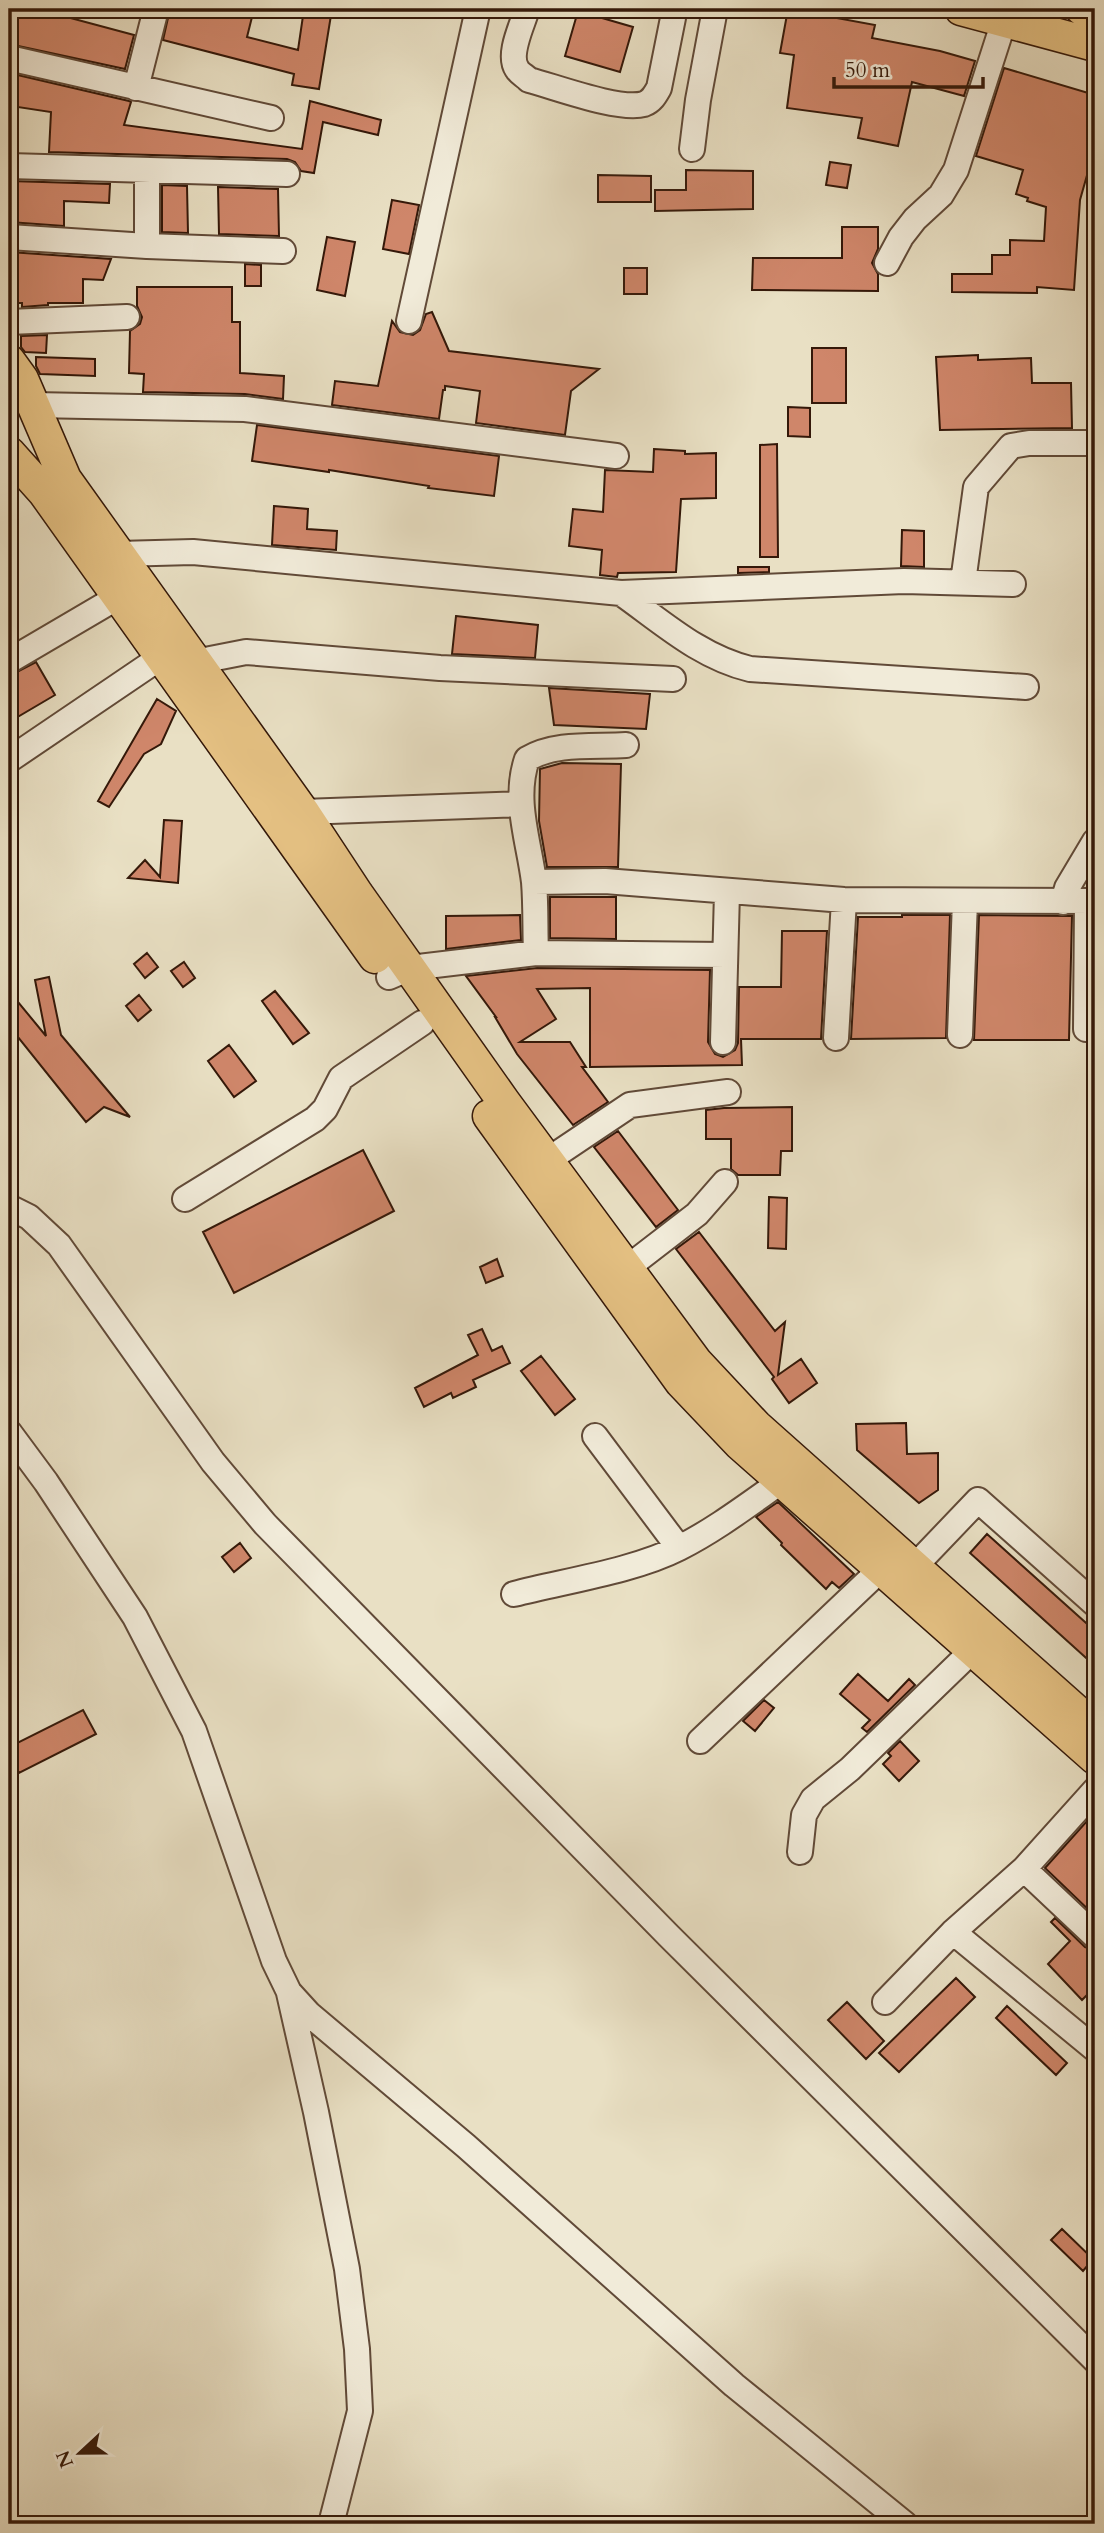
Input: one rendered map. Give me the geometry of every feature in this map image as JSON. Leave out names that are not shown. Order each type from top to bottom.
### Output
[{"type":"main road","points":[[961,9],[1095,45]]},
{"type":"main road","points":[[9,360],[22,379],[21,402],[55,485],[118,597],[399,972],[548,1160],[696,1362],[756,1426],[1095,1728]]},
{"type":"main road","points":[[9,441],[55,485],[118,554],[303,812],[399,972],[422,1023],[681,1382],[740,1444],[1095,1758]]},
{"type":"main road","points":[[9,453],[55,485]]},
{"type":"street","points":[[136,88],[156,9]]},
{"type":"street","points":[[409,321],[478,9]]},
{"type":"street","points":[[527,9],[514,51],[517,70],[529,79],[623,105],[644,103],[653,98],[659,88],[673,18]]},
{"type":"street","points":[[692,149],[715,9]]},
{"type":"street","points":[[887,264],[901,237],[915,219],[941,195],[956,170],[1004,20]]},
{"type":"street","points":[[9,58],[271,118]]},
{"type":"street","points":[[9,166],[286,174]]},
{"type":"street","points":[[147,172],[147,246]]},
{"type":"street","points":[[9,237],[283,251]]},
{"type":"street","points":[[9,322],[127,317]]},
{"type":"street","points":[[21,402],[245,409],[616,456]]},
{"type":"street","points":[[963,582],[976,487],[1012,446],[1030,443],[1095,443]]},
{"type":"street","points":[[118,554],[193,552],[621,593],[904,582],[1013,584]]},
{"type":"street","points":[[621,593],[709,656],[750,669],[1026,687]]},
{"type":"street","points":[[9,661],[118,597]]},
{"type":"street","points":[[195,662],[246,652],[440,668],[673,680]]},
{"type":"street","points":[[9,760],[161,657]]},
{"type":"street","points":[[536,953],[534,882],[521,804],[521,775],[527,759],[541,751],[558,748],[626,745]]},
{"type":"street","points":[[303,812],[521,804]]},
{"type":"street","points":[[1086,1029],[1082,902],[1067,888],[1095,841]]},
{"type":"street","points":[[534,882],[605,881],[844,900],[1082,902]]},
{"type":"street","points":[[723,1042],[727,892]]},
{"type":"street","points":[[836,1038],[844,900]]},
{"type":"street","points":[[960,1035],[965,901]]},
{"type":"street","points":[[399,972],[536,953],[725,955]]},
{"type":"street","points":[[185,1199],[315,1119],[326,1109],[341,1078],[422,1023]]},
{"type":"street","points":[[548,1160],[630,1105],[728,1091]]},
{"type":"street","points":[[627,1268],[697,1214],[725,1182]]},
{"type":"street","points":[[9,1207],[29,1217],[59,1245],[213,1462],[265,1524],[669,1936],[1095,2360]]},
{"type":"street","points":[[9,1432],[46,1482],[135,1617],[194,1731],[274,1961],[289,1992],[347,2269],[357,2349],[360,2411],[331,2524]]},
{"type":"street","points":[[595,1436],[678,1548]]},
{"type":"street","points":[[514,1594],[646,1561],[678,1548],[712,1529],[782,1481]]},
{"type":"street","points":[[914,1567],[978,1500],[1095,1604]]},
{"type":"street","points":[[699,1741],[881,1569]]},
{"type":"street","points":[[800,1852],[804,1815],[813,1799],[850,1769],[973,1650]]},
{"type":"street","points":[[886,2002],[953,1932],[1024,1869],[1095,1790]]},
{"type":"street","points":[[1024,1869],[1095,1936]]},
{"type":"street","points":[[953,1932],[1095,2049]]},
{"type":"street","points":[[289,1992],[309,2014],[466,2146],[734,2385],[905,2524]]},
{"type":"building","points":[[9,9],[37,9],[134,35],[125,69],[9,44]]},
{"type":"building","points":[[170,9],[254,9],[247,37],[298,50],[304,9],[332,9],[319,89],[292,85],[294,74],[163,40]]},
{"type":"building","points":[[788,9],[875,25],[872,38],[940,51],[975,61],[964,96],[912,82],[898,146],[858,138],[862,118],[787,108],[794,55],[780,53]]},
{"type":"building","points":[[578,11],[633,27],[620,72],[565,56]]},
{"type":"building","points":[[1004,68],[1095,95],[1095,147],[1080,200],[1074,290],[1037,287],[1037,293],[952,292],[952,274],[992,274],[992,255],[1010,255],[1010,240],[1044,241],[1046,207],[1016,194],[1023,170],[976,156]]},
{"type":"building","points":[[9,73],[129,101],[131,102],[124,125],[302,149],[310,101],[381,120],[378,135],[323,122],[314,173],[301,171],[295,162],[287,159],[49,152],[51,112],[11,106],[14,86],[9,85]]},
{"type":"building","points":[[830,162],[851,165],[847,188],[826,185]]},
{"type":"building","points":[[686,170],[753,171],[753,209],[655,211],[655,190],[686,190]]},
{"type":"building","points":[[598,175],[651,176],[651,202],[598,202]]},
{"type":"building","points":[[9,181],[110,184],[109,203],[64,201],[64,226],[9,222]]},
{"type":"building","points":[[162,185],[187,186],[188,233],[162,232]]},
{"type":"building","points":[[218,187],[278,189],[279,236],[219,234]]},
{"type":"building","points":[[392,200],[419,205],[409,254],[383,249]]},
{"type":"building","points":[[842,227],[878,227],[878,249],[872,263],[878,274],[878,291],[752,290],[753,258],[842,258]]},
{"type":"building","points":[[327,237],[355,242],[345,296],[317,290]]},
{"type":"building","points":[[9,252],[111,259],[103,280],[83,279],[83,303],[48,303],[22,307],[22,303],[9,303]]},
{"type":"building","points":[[245,264],[261,265],[261,286],[245,286]]},
{"type":"building","points":[[624,268],[647,268],[647,294],[624,294]]},
{"type":"building","points":[[137,287],[232,287],[232,322],[240,322],[240,373],[284,376],[283,399],[245,394],[143,392],[144,374],[129,373],[130,331],[140,324],[142,317],[137,306]]},
{"type":"building","points":[[432,312],[449,351],[599,369],[571,391],[565,435],[476,423],[480,391],[445,386],[439,419],[332,405],[335,381],[378,386],[392,321],[400,332],[413,335],[420,330],[426,314]]},
{"type":"building","points":[[47,335],[46,353],[25,352],[21,347],[21,336]]},
{"type":"building","points":[[812,348],[846,348],[846,403],[812,403]]},
{"type":"building","points":[[978,355],[978,360],[1031,358],[1032,383],[1071,383],[1072,428],[940,430],[936,357]]},
{"type":"building","points":[[36,357],[95,359],[95,376],[40,374]]},
{"type":"building","points":[[788,407],[810,408],[810,437],[788,436]]},
{"type":"building","points":[[257,425],[499,456],[494,496],[428,488],[429,486],[329,470],[252,461]]},
{"type":"building","points":[[777,444],[778,557],[760,557],[760,445]]},
{"type":"building","points":[[654,449],[685,451],[685,454],[716,453],[716,498],[681,499],[676,572],[618,573],[617,577],[600,575],[602,550],[569,546],[573,509],[603,512],[605,470],[653,472]]},
{"type":"building","points":[[274,506],[308,509],[307,529],[337,531],[336,550],[272,545]]},
{"type":"building","points":[[902,530],[924,531],[924,567],[901,566]]},
{"type":"building","points":[[738,567],[769,567],[769,572],[738,573]]},
{"type":"building","points":[[456,616],[538,625],[535,658],[452,654]]},
{"type":"building","points":[[36,662],[55,695],[9,722],[9,676]]},
{"type":"building","points":[[549,688],[650,694],[646,729],[554,725]]},
{"type":"building","points":[[157,699],[176,711],[161,744],[144,754],[109,807],[98,801]]},
{"type":"building","points":[[562,763],[621,764],[618,867],[547,867],[539,821],[540,769]]},
{"type":"building","points":[[164,820],[182,821],[178,883],[128,878],[145,860],[160,877]]},
{"type":"building","points":[[550,897],[616,897],[616,939],[550,938]]},
{"type":"building","points":[[520,915],[521,940],[446,949],[446,916]]},
{"type":"building","points":[[950,915],[946,1038],[851,1039],[858,917]]},
{"type":"building","points":[[979,915],[1072,916],[1069,1040],[974,1040]]},
{"type":"building","points":[[782,931],[827,931],[821,1039],[741,1039],[742,1065],[590,1067],[590,988],[537,989],[556,1019],[520,1042],[570,1042],[586,1067],[582,1067],[608,1102],[573,1125],[517,1054],[496,1017],[466,976],[537,968],[710,970],[708,1042],[715,1054],[723,1057],[735,1050],[738,1043],[739,987],[781,987]]},
{"type":"building","points":[[147,953],[158,967],[145,978],[134,964]]},
{"type":"building","points":[[184,962],[195,978],[183,987],[171,971]]},
{"type":"building","points":[[49,977],[61,1035],[130,1117],[104,1107],[86,1122],[9,1026],[9,991],[46,1036],[35,980]]},
{"type":"building","points":[[275,991],[309,1033],[293,1044],[262,1001]]},
{"type":"building","points":[[139,995],[151,1010],[138,1021],[126,1006]]},
{"type":"building","points":[[229,1045],[256,1081],[234,1097],[208,1061]]},
{"type":"building","points":[[792,1107],[792,1151],[781,1151],[780,1175],[738,1175],[731,1169],[731,1139],[706,1139],[706,1110]]},
{"type":"building","points":[[618,1131],[678,1210],[656,1227],[594,1147]]},
{"type":"building","points":[[363,1150],[394,1211],[234,1293],[203,1232]]},
{"type":"building","points":[[769,1197],[787,1198],[786,1249],[768,1248]]},
{"type":"building","points":[[699,1232],[775,1331],[785,1322],[778,1375],[801,1359],[817,1383],[789,1403],[772,1379],[774,1377],[676,1249]]},
{"type":"building","points":[[497,1259],[503,1276],[486,1283],[480,1267]]},
{"type":"building","points":[[482,1329],[492,1351],[502,1346],[510,1363],[473,1380],[476,1387],[453,1398],[451,1393],[424,1407],[415,1388],[478,1355],[468,1335]]},
{"type":"building","points":[[541,1356],[575,1399],[555,1415],[521,1371]]},
{"type":"building","points":[[906,1423],[907,1454],[938,1453],[938,1490],[919,1503],[857,1450],[856,1424]]},
{"type":"building","points":[[778,1502],[854,1574],[839,1588],[832,1582],[826,1589],[756,1517]]},
{"type":"building","points":[[987,1534],[1095,1631],[1095,1666],[970,1553]]},
{"type":"building","points":[[240,1543],[251,1558],[234,1572],[222,1557]]},
{"type":"building","points":[[858,1674],[888,1701],[909,1679],[915,1685],[867,1732],[862,1728],[870,1720],[840,1694]]},
{"type":"building","points":[[764,1700],[774,1708],[755,1731],[743,1721]]},
{"type":"building","points":[[83,1710],[96,1734],[19,1773],[9,1753],[9,1747]]},
{"type":"building","points":[[900,1741],[919,1761],[899,1781],[883,1764],[891,1756],[888,1753]]},
{"type":"building","points":[[1095,1812],[1095,1916],[1045,1868]]},
{"type":"building","points":[[1055,1918],[1085,1947],[1095,1950],[1095,2003],[1087,1995],[1082,2000],[1048,1964],[1070,1941],[1051,1922]]},
{"type":"building","points":[[956,1978],[975,1997],[899,2072],[879,2053]]},
{"type":"building","points":[[847,2002],[884,2041],[866,2059],[828,2020]]},
{"type":"building","points":[[1007,2006],[1067,2063],[1056,2075],[996,2018]]},
{"type":"building","points":[[1062,2229],[1093,2259],[1083,2271],[1051,2240]]}]
